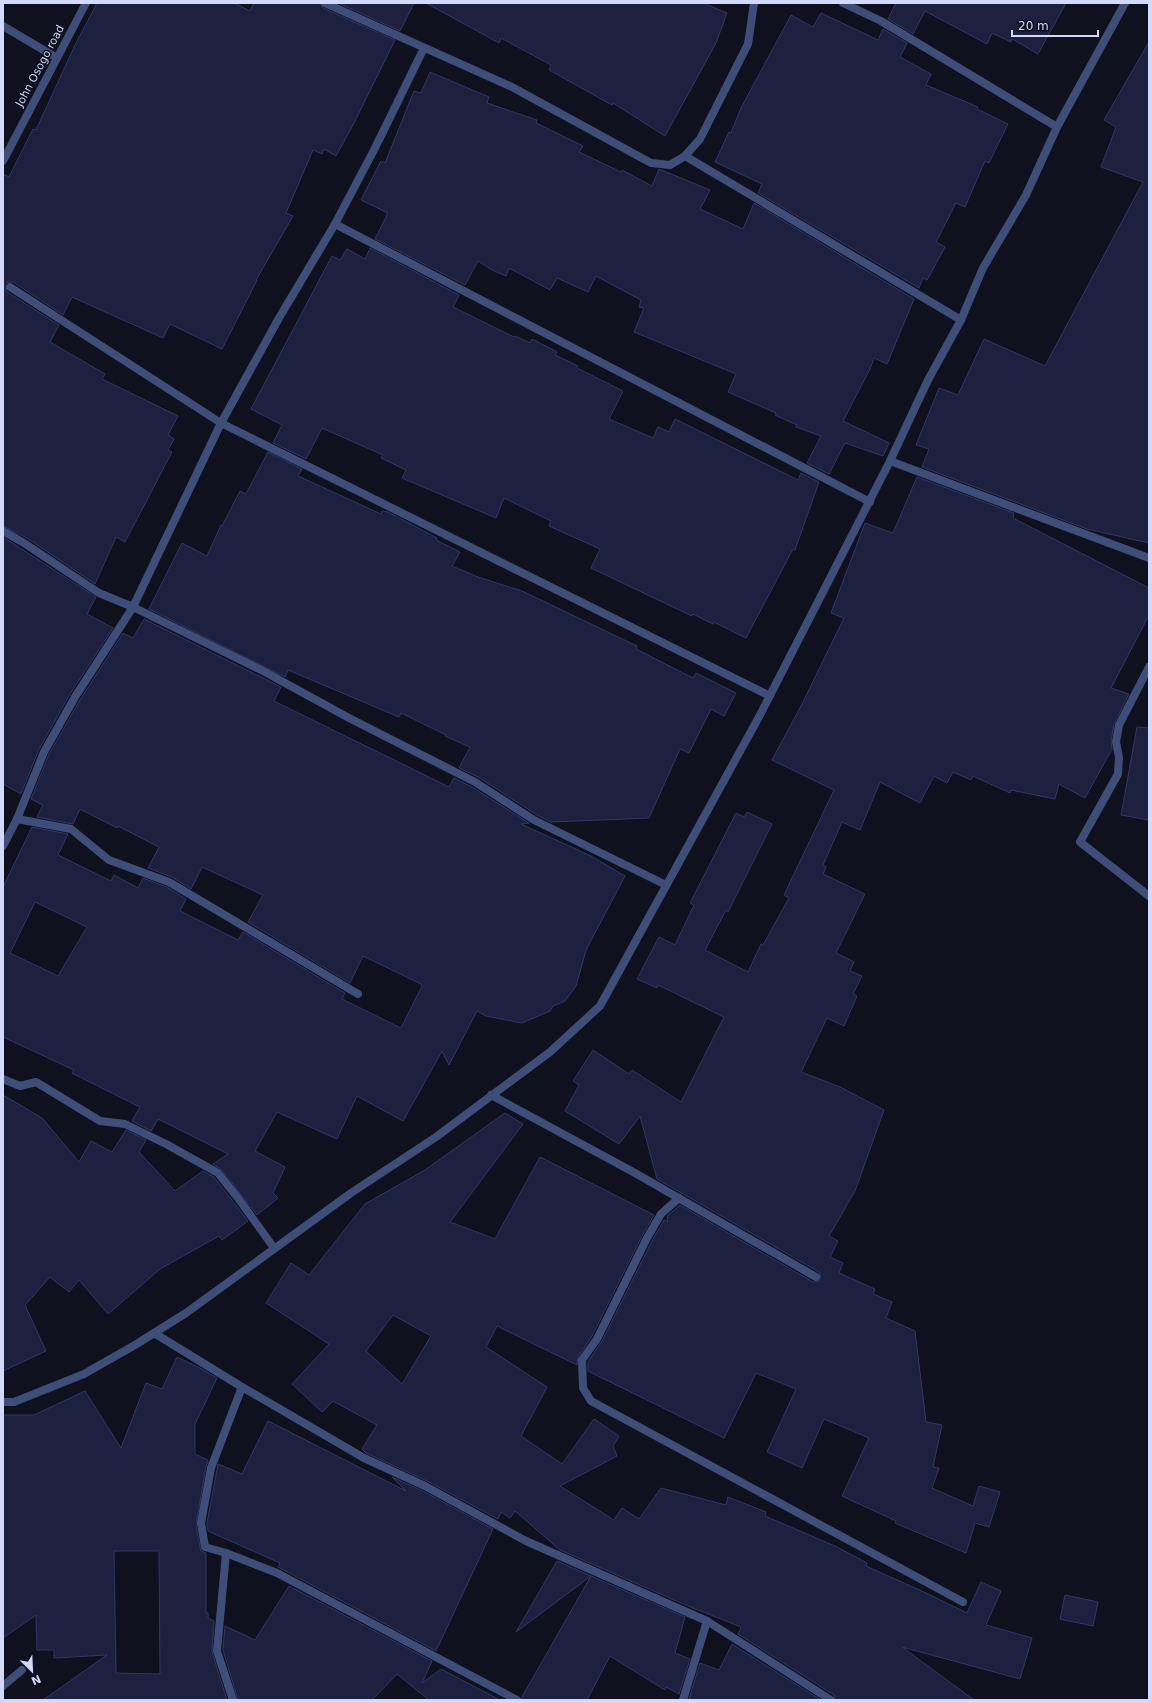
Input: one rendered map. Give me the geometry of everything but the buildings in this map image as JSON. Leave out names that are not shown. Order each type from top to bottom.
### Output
[{"type":"street","name":"John Osogo road","points":[[3,161],[86,3]]},
{"type":"street","points":[[325,3],[512,87],[651,163],[670,165],[685,156],[700,139],[748,44],[754,3]]},
{"type":"street","points":[[844,3],[881,21],[1058,127]]},
{"type":"street","points":[[3,1402],[14,1402],[84,1374],[186,1313],[351,1193],[436,1136],[491,1096],[550,1052],[600,1006],[770,696],[870,502],[928,380],[960,320],[983,268],[1026,195],[1058,127],[1125,3]]},
{"type":"street","points":[[3,26],[56,58]]},
{"type":"street","points":[[3,846],[18,819],[44,752],[75,697],[133,607],[221,423],[279,318],[335,224],[375,148],[424,48]]},
{"type":"street","points":[[685,156],[960,320]]},
{"type":"street","points":[[335,224],[870,502]]},
{"type":"street","points":[[10,287],[221,423],[770,696]]},
{"type":"street","points":[[890,461],[1149,558]]},
{"type":"street","points":[[3,531],[24,543],[99,593],[133,607],[265,672],[356,722],[475,782],[534,820],[666,885]]},
{"type":"street","points":[[1149,667],[1119,725],[1116,742],[1119,757],[1118,774],[1080,842],[1149,896]]},
{"type":"street","points":[[18,819],[71,829],[109,860],[169,882],[358,994]]},
{"type":"street","points":[[3,1079],[20,1086],[36,1082],[100,1121],[125,1124],[166,1144],[218,1173],[274,1248]]},
{"type":"street","points":[[491,1096],[635,1173],[816,1277]]},
{"type":"street","points":[[678,1198],[661,1214],[646,1238],[597,1339],[582,1360],[583,1388],[591,1402],[963,1602]]},
{"type":"street","points":[[154,1333],[242,1387],[364,1458],[425,1486],[526,1541],[707,1621],[831,1700]]},
{"type":"street","points":[[242,1387],[211,1468],[201,1523],[205,1547],[226,1553],[278,1573],[517,1700]]},
{"type":"street","points":[[226,1553],[217,1651],[233,1700]]},
{"type":"street","points":[[683,1700],[707,1621]]},
{"type":"street","points":[[3,1686],[22,1670]]}]
